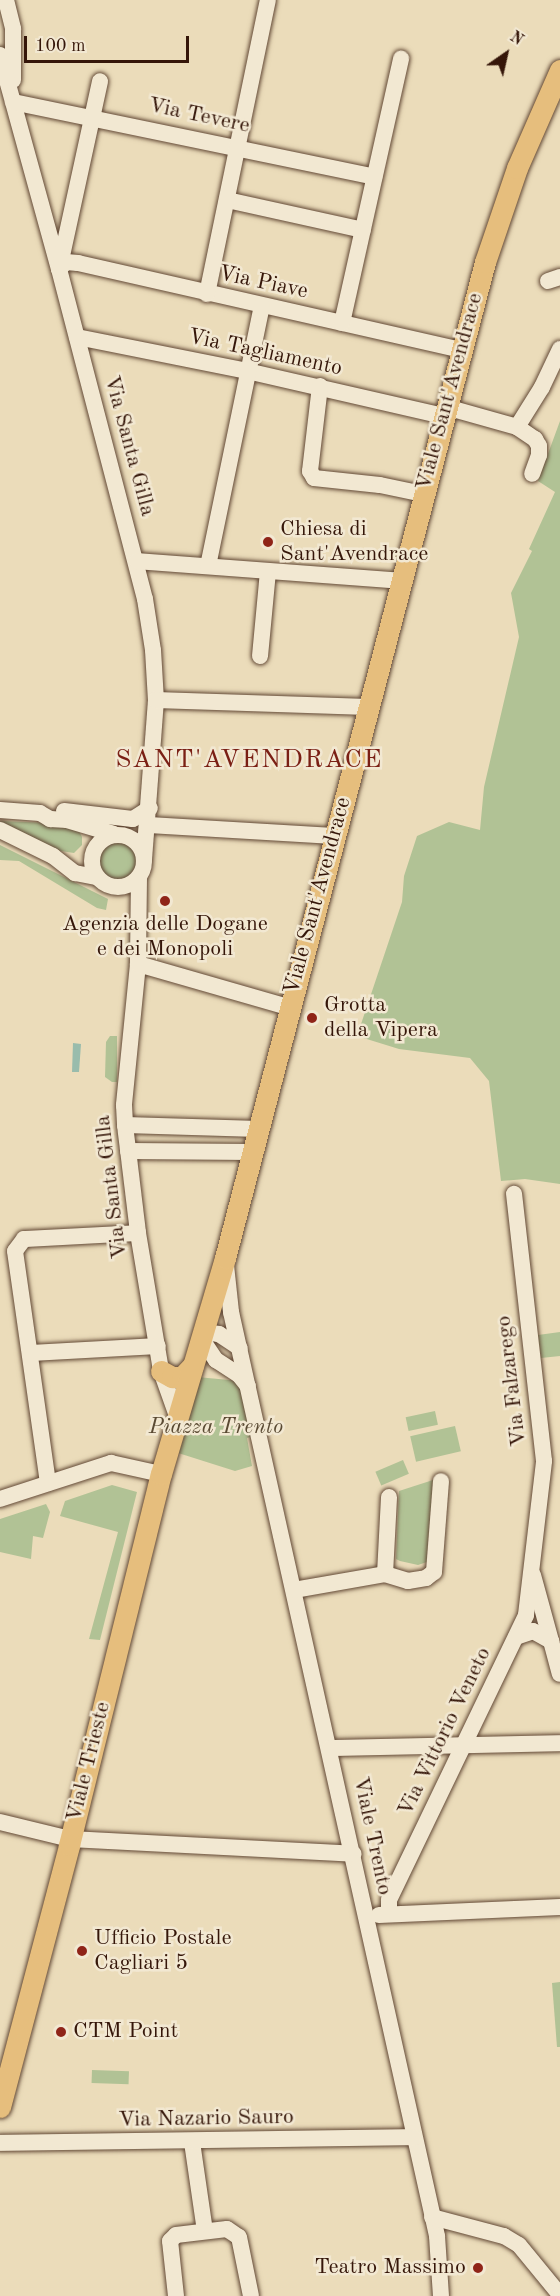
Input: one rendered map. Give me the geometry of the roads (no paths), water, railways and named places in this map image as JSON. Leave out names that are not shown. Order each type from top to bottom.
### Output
[{"type":"main road","name":"Viale Sant'Avendrace","points":[[177,1416],[201,1346],[225,1258],[288,1007],[485,262],[517,168],[560,70]]},
{"type":"main road","points":[[161,1371],[172,1377],[182,1377],[201,1346]]},
{"type":"main road","name":"Viale Trieste","points":[[0,2107],[177,1416]]},
{"type":"street","name":"Via Santa Gilla","points":[[6,0],[11,18],[13,102]]},
{"type":"street","points":[[11,18],[13,0]]},
{"type":"street","points":[[207,294],[268,0]]},
{"type":"street","name":"Via Santa Gilla","points":[[0,55],[137,561],[153,650],[156,700],[149,817],[144,860],[139,877],[138,964],[124,1106],[138,1233],[161,1371],[177,1416]]},
{"type":"street","points":[[342,323],[401,57]]},
{"type":"street","points":[[59,269],[99,81]]},
{"type":"street","name":"Via Tevere","points":[[13,102],[92,116],[374,177]]},
{"type":"street","points":[[227,200],[363,230]]},
{"type":"street","name":"Via Piave","points":[[59,269],[66,262],[78,262],[207,294],[461,350]]},
{"type":"street","points":[[208,566],[262,306]]},
{"type":"street","name":"Via Tagliamento","points":[[77,337],[517,427]]},
{"type":"street","points":[[532,474],[539,446],[535,439],[517,427],[542,387],[560,349]]},
{"type":"street","points":[[320,386],[310,471],[314,478],[380,485],[423,494]]},
{"type":"street","points":[[137,561],[402,581]]},
{"type":"street","points":[[260,656],[268,571]]},
{"type":"street","points":[[156,700],[368,707]]},
{"type":"street","points":[[0,810],[40,813],[51,810],[133,819],[149,817],[334,836]]},
{"type":"street","points":[[40,813],[50,819],[67,820],[121,835],[141,848],[144,860]]},
{"type":"street","points":[[52,856],[64,859],[80,857],[100,841],[121,835],[149,817]]},
{"type":"street","points":[[0,830],[52,856],[75,873],[96,877],[102,882],[118,887],[126,886],[139,877]]},
{"type":"street","points":[[95,846],[91,862],[96,877]]},
{"type":"street","points":[[138,964],[288,1007]]},
{"type":"street","points":[[125,1125],[259,1129]]},
{"type":"street","points":[[128,1151],[252,1152]]},
{"type":"street","name":"Via Falzarego","points":[[514,1194],[544,1461],[530,1562],[526,1615],[516,1637]]},
{"type":"street","points":[[48,1483],[15,1251],[24,1239],[138,1233]]},
{"type":"street","name":"Viale Trento","points":[[225,1258],[231,1312],[354,1854],[413,2137],[437,2236],[441,2296]]},
{"type":"street","points":[[240,1348],[219,1334],[201,1346],[216,1360],[239,1375],[249,1387]]},
{"type":"street","points":[[31,1353],[158,1346]]},
{"type":"street","points":[[0,1499],[111,1463],[161,1474]]},
{"type":"street","points":[[294,1590],[385,1574],[418,1581],[434,1572],[441,1481]]},
{"type":"street","points":[[385,1574],[389,1497]]},
{"type":"street","name":"Via Falzarego","points":[[530,1562],[551,1641]]},
{"type":"street","name":"Via Vittorio Veneto","points":[[389,1914],[388,1900],[516,1637],[533,1631],[551,1641]]},
{"type":"street","points":[[551,1641],[560,1674]]},
{"type":"street","points":[[330,1748],[560,1743]]},
{"type":"street","points":[[0,1822],[70,1839],[354,1854]]},
{"type":"street","points":[[366,1916],[560,1907]]},
{"type":"street","name":"Via Nazario Sauro","points":[[0,2144],[413,2137]]},
{"type":"street","points":[[192,2142],[205,2231]]},
{"type":"street","points":[[432,2217],[504,2236],[519,2245],[560,2295]]},
{"type":"street","points":[[176,2296],[170,2241],[176,2235],[227,2229],[237,2234],[248,2274],[251,2296]]},
{"type":"place","name":"Chiesa di Sant'Avendrace","points":[[268,542]]},
{"type":"place","name":"Agenzia delle Dogane e dei Monopoli","points":[[165,901]]},
{"type":"place","name":"Grotta della Vipera","points":[[312,1018]]},
{"type":"place","name":"Ufficio Postale Cagliari 5","points":[[82,1951]]},
{"type":"place","name":"CTM Point","points":[[61,2032]]},
{"type":"place","name":"Teatro Massimo","points":[[478,2268]]},
{"type":"district","name":"SANT'AVENDRACE","points":[[249,761]]},
{"type":"park label","name":"Piazza Trento","points":[[216,1428]]}]
